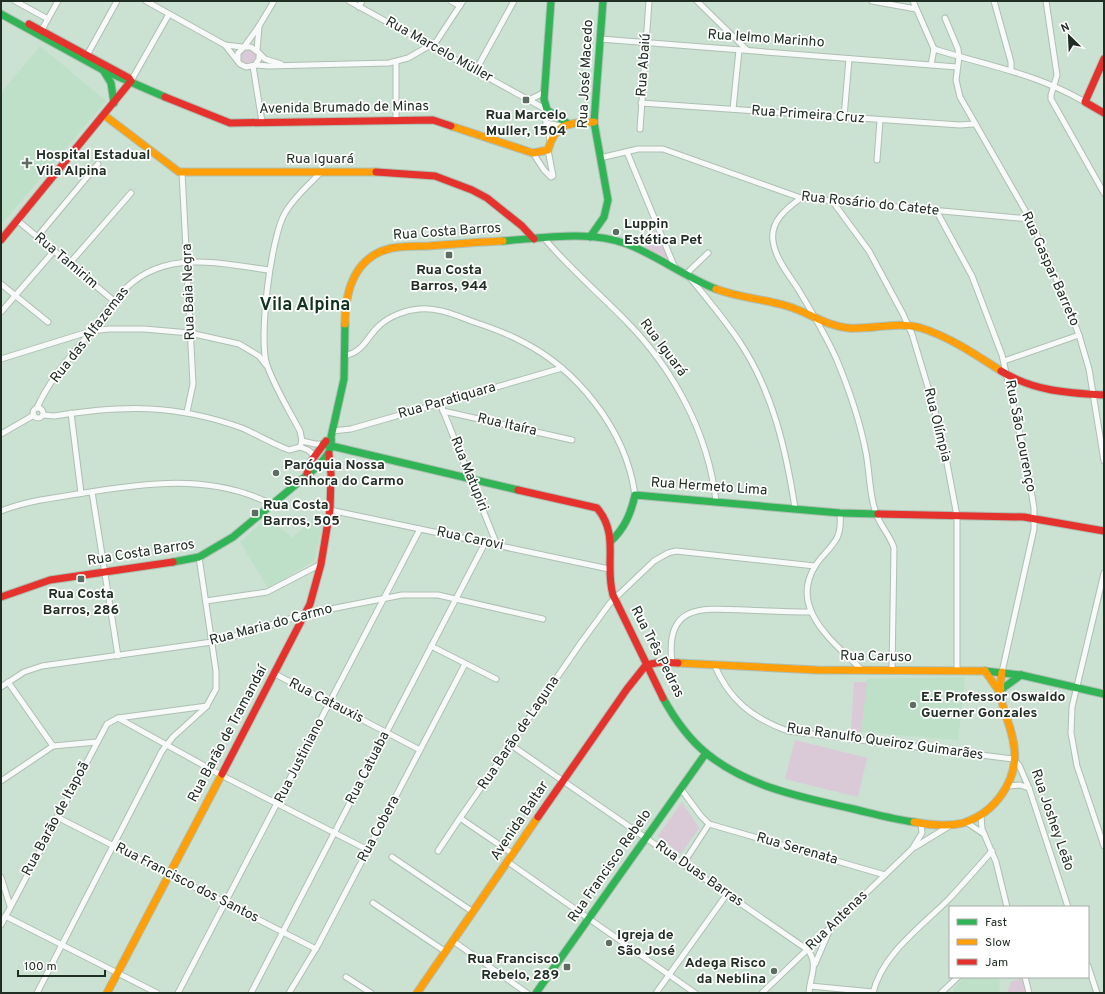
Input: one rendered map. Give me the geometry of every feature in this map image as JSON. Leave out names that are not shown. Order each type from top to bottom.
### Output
[{"type":"street","points":[[15,1],[48,19]]},
{"type":"street","points":[[40,33],[58,1]]},
{"type":"street","points":[[86,57],[117,1]]},
{"type":"street","points":[[146,1],[225,45],[242,66],[396,62],[431,46],[439,38],[461,3],[451,1]]},
{"type":"street","points":[[238,60],[238,53],[259,26],[274,1]]},
{"type":"street","name":"Rua Marcelo Müller","points":[[349,1],[529,100],[545,112]]},
{"type":"street","points":[[359,7],[362,1]]},
{"type":"street","points":[[476,70],[514,1]]},
{"type":"street","points":[[550,140],[546,123],[543,93],[551,1]]},
{"type":"street","name":"Rua José Macedo","points":[[590,237],[602,221],[608,206],[608,194],[594,122],[603,1]]},
{"type":"street","name":"Rua Abaiú","points":[[640,129],[649,1]]},
{"type":"street","points":[[697,1],[747,50]]},
{"type":"street","points":[[872,1],[916,9]]},
{"type":"street","points":[[913,1],[934,49],[931,65]]},
{"type":"street","points":[[994,1],[1011,62],[1011,70]]},
{"type":"street","points":[[1046,1],[1057,75],[1051,99],[1104,194]]},
{"type":"street","name":"Avenida Brumado de Minas","points":[[1,10],[40,33]]},
{"type":"street","name":"Avenida Brumado de Minas","points":[[1,14],[86,57],[121,72],[131,81]]},
{"type":"street","points":[[1,240],[131,81],[169,14]]},
{"type":"street","points":[[945,18],[956,42],[960,57]]},
{"type":"street","points":[[259,26],[259,60],[254,66],[262,122]]},
{"type":"street","name":"Rua Ielmo Marinho","points":[[600,39],[646,44],[957,66]]},
{"type":"street","points":[[225,45],[251,47],[268,60],[286,65]]},
{"type":"street","points":[[934,49],[1011,70],[1054,85],[1104,113]]},
{"type":"street","points":[[733,109],[739,50]]},
{"type":"street","name":"Avenida Brumado de Minas","points":[[86,57],[103,70],[222,121],[230,123],[422,119],[442,122],[533,153]]},
{"type":"street","name":"Rua Gaspar Barreto","points":[[960,57],[957,66],[957,89],[974,124],[1030,219],[1048,257],[1079,335],[1089,369],[1094,394],[1104,461]]},
{"type":"street","points":[[844,117],[849,59]]},
{"type":"street","points":[[1085,102],[1104,59]]},
{"type":"street","points":[[396,62],[396,120]]},
{"type":"street","points":[[103,70],[111,83],[114,103]]},
{"type":"street","points":[[529,100],[543,93]]},
{"type":"street","name":"Rua Primeira Cruz","points":[[641,103],[880,120],[960,125],[974,124]]},
{"type":"street","points":[[545,112],[564,125]]},
{"type":"street","points":[[104,115],[110,118],[174,169],[182,172]]},
{"type":"street","points":[[878,160],[880,120]]},
{"type":"street","points":[[546,123],[564,125],[594,122]]},
{"type":"street","points":[[548,150],[533,153],[544,170],[551,177],[553,176],[548,150],[550,140],[552,135],[564,125]]},
{"type":"street","name":"Rua Rosário do Catete","points":[[600,158],[651,148],[663,149],[801,198],[937,212],[1030,219]]},
{"type":"street","points":[[627,152],[675,268]]},
{"type":"street","points":[[36,237],[98,164]]},
{"type":"street","name":"Rua Iguará","points":[[182,172],[388,172],[435,176],[472,190],[487,198],[522,226],[534,239]]},
{"type":"street","name":"Rua Baia Negra","points":[[182,172],[188,261],[193,384],[187,412]]},
{"type":"street","points":[[267,365],[264,343],[269,270],[273,244],[284,213],[290,204],[322,172]]},
{"type":"street","points":[[69,264],[131,193]]},
{"type":"street","points":[[801,198],[787,208],[779,217],[774,229],[772,240],[782,263],[815,317],[839,365],[857,416],[866,453],[876,514],[892,540],[894,548],[892,671]]},
{"type":"street","name":"Rua Olímpia","points":[[833,202],[869,251],[909,327],[924,373],[941,435],[957,516],[957,671]]},
{"type":"street","name":"Rua São Lourenço","points":[[937,212],[972,276],[1004,360],[1026,461],[1035,519],[1002,672]]},
{"type":"street","name":"Rua Tamirim","points":[[17,220],[114,301]]},
{"type":"street","points":[[1,234],[11,228]]},
{"type":"street","name":"Rua Costa Barros","points":[[1,597],[50,580],[169,563],[199,557],[233,537],[321,462],[330,450],[331,434],[345,373],[347,297],[355,273],[362,261],[369,256],[392,248],[544,238],[590,237],[626,244],[658,258],[688,276],[734,296],[788,306],[826,322],[847,328],[909,327],[944,336],[1008,375],[1031,386],[1045,389],[1104,395]]},
{"type":"street","name":"Rua Iguará","points":[[544,238],[632,326],[664,366],[694,420],[709,468],[716,501]]},
{"type":"street","points":[[1,312],[54,251]]},
{"type":"street","points":[[708,253],[688,276],[740,343],[761,383],[782,440],[789,468],[795,508]]},
{"type":"street","name":"Rua das Alfazemas","points":[[37,408],[41,398],[66,363],[114,301],[130,285],[148,272],[162,266],[188,261],[269,270]]},
{"type":"street","points":[[1,284],[48,322]]},
{"type":"street","name":"Rua Hermeto Lima","points":[[345,356],[358,351],[380,325],[389,318],[411,310],[433,309],[518,339],[562,368],[592,400],[616,436],[627,464],[634,495],[840,513],[1035,519],[1104,531]]},
{"type":"street","points":[[1,359],[91,331],[109,329],[144,329],[190,334],[238,344],[259,356],[267,365],[300,431],[301,444],[315,456]]},
{"type":"street","points":[[1004,360],[1079,335]]},
{"type":"street","name":"Rua Paratiquara","points":[[331,434],[562,368]]},
{"type":"street","name":"Rua Matupiri","points":[[440,403],[497,545]]},
{"type":"street","points":[[34,415],[34,410],[37,408],[42,409],[43,415]]},
{"type":"street","points":[[34,415],[38,418],[43,415],[54,416],[125,408],[145,408],[187,412],[241,428],[292,450],[301,444],[323,444],[320,456],[321,462],[331,474]]},
{"type":"street","name":"Rua Itaíra","points":[[443,410],[572,440]]},
{"type":"street","points":[[71,413],[81,493]]},
{"type":"street","points":[[1,434],[34,415]]},
{"type":"street","name":"Rua Costa Barros","points":[[307,473],[315,456],[331,434]]},
{"type":"street","name":"Rua Três Pedras","points":[[323,444],[330,450],[470,478],[597,508],[602,512],[609,525],[611,541],[609,569],[615,597],[646,665],[669,707],[689,735],[706,753],[748,778],[782,790],[860,811],[921,824],[950,825],[966,822],[981,816],[996,802],[1007,786],[1013,759]]},
{"type":"street","name":"Rua Barão de Tramandaí","points":[[107,993],[305,614],[313,594],[321,564],[330,510],[330,450]]},
{"type":"street","points":[[1,511],[26,502],[155,483],[193,483],[243,493],[271,504]]},
{"type":"street","points":[[92,492],[118,656]]},
{"type":"street","points":[[611,541],[618,535],[628,520],[634,495]]},
{"type":"street","name":"Rua Carovi","points":[[330,510],[609,569]]},
{"type":"street","points":[[840,513],[839,537],[815,566],[811,575],[808,591],[810,612],[819,627],[862,670]]},
{"type":"street","name":"Rua Justiniano","points":[[178,993],[420,529]]},
{"type":"street","name":"Rua Catuaba","points":[[251,993],[485,543]]},
{"type":"street","name":"Rua Barão de Laguna","points":[[438,851],[580,644],[615,597],[660,557],[676,552],[815,566]]},
{"type":"street","points":[[37,993],[165,746],[207,706],[214,696],[217,679],[199,557]]},
{"type":"street","points":[[206,601],[267,592],[321,564]]},
{"type":"street","points":[[1104,573],[1077,687],[1071,722],[1073,752],[1104,846]]},
{"type":"street","name":"Rua Maria do Carmo","points":[[2,685],[24,672],[36,668],[212,642],[305,614],[385,597],[417,594],[456,598],[544,619]]},
{"type":"street","points":[[672,662],[670,646],[671,636],[683,618],[693,612],[717,608],[810,612]]},
{"type":"street","points":[[431,646],[496,679]]},
{"type":"street","name":"Rua Caruso","points":[[646,665],[661,662],[672,662],[769,668],[1002,672],[1104,694]]},
{"type":"street","name":"Rua Cobera","points":[[290,993],[316,950],[465,664]]},
{"type":"street","name":"Rua Ranulfo Queiroz Guimarães","points":[[714,664],[724,685],[742,706],[767,723],[788,731],[1013,759]]},
{"type":"street","name":"Avenida Baltar","points":[[417,993],[627,688],[646,665]]},
{"type":"street","points":[[985,671],[999,691],[1021,675]]},
{"type":"street","name":"Rua Joshey Leão","points":[[1002,672],[999,691],[1001,706],[1014,747],[1013,759],[1018,765],[1029,788],[1068,906]]},
{"type":"street","name":"Rua Catauxis","points":[[275,674],[420,750]]},
{"type":"street","points":[[8,682],[53,746]]},
{"type":"street","points":[[118,718],[207,706]]},
{"type":"street","points":[[118,718],[165,746],[368,850]]},
{"type":"street","name":"Rua Barão de Itapoã","points":[[1,925],[107,724],[118,718]]},
{"type":"street","points":[[1,781],[53,746],[97,742]]},
{"type":"street","name":"Rua Duas Barras","points":[[510,746],[808,950]]},
{"type":"street","name":"Rua Francisco Rebelo","points":[[536,993],[706,753]]},
{"type":"street","points":[[1007,786],[1020,785],[1029,788]]},
{"type":"street","points":[[681,789],[700,816],[709,824],[683,864]]},
{"type":"street","points":[[981,816],[984,834],[992,851],[1007,906]]},
{"type":"street","name":"Rua Francisco dos Santos","points":[[57,817],[226,902],[316,950]]},
{"type":"street","points":[[460,818],[513,854]]},
{"type":"street","points":[[966,822],[984,834]]},
{"type":"street","name":"Rua Serenata","points":[[709,824],[885,875]]},
{"type":"street","name":"Rua Antenas","points":[[912,849],[922,833],[921,824]]},
{"type":"street","name":"Rua Antenas","points":[[762,993],[912,849],[950,825]]},
{"type":"street","points":[[810,986],[873,993],[880,974],[888,961],[950,898],[992,851]]},
{"type":"street","points":[[392,857],[473,912]]},
{"type":"street","points":[[508,862],[670,974],[695,993]]},
{"type":"street","points":[[1,877],[10,906]]},
{"type":"street","points":[[656,993],[727,894]]},
{"type":"street","points":[[373,903],[446,952]]},
{"type":"street","points":[[5,916],[157,993]]},
{"type":"street","points":[[809,993],[814,964],[832,926]]},
{"type":"street","points":[[453,941],[527,993]]},
{"type":"street","points":[[808,950],[814,964]]},
{"type":"street","points":[[1089,969],[1097,993]]},
{"type":"street","points":[[346,977],[371,993]]},
{"type":"street","points":[[941,993],[957,978]]},
{"type":"street","points":[[1025,978],[1029,993]]},
{"type":"shaded area","name":"Hospital Estadual Vila Alpina","points":[[40,46],[106,101],[1,225],[1,93]]},
{"type":"shaded area","points":[[248,48],[255,53],[256,56],[251,63],[248,64],[241,59],[240,56],[245,49]]},
{"type":"shaded area","points":[[655,230],[671,260],[646,248]]},
{"type":"shaded area","points":[[314,477],[325,480],[323,485],[312,482]]},
{"type":"shaded area","points":[[269,516],[292,538],[315,516],[324,524],[314,561],[268,588],[240,542]]},
{"type":"shaded area","name":"E.E Professor Oswaldo Guerner Gonzales","points":[[965,677],[958,740],[861,732],[867,679]]},
{"type":"shaded area","points":[[854,682],[867,682],[861,732],[851,731]]},
{"type":"shaded area","points":[[795,740],[867,758],[858,797],[785,779]]},
{"type":"shaded area","points":[[682,802],[699,828],[681,854],[658,836]]},
{"type":"shaded area","points":[[964,978],[999,978],[1000,993],[954,993],[954,988]]},
{"type":"shaded area","points":[[1021,978],[1026,993],[1007,993],[1011,982]]},
{"type":"traffic: fast","points":[[551,1],[544,99],[547,110],[567,123]]},
{"type":"traffic: fast","points":[[590,237],[604,217],[608,200],[594,122],[603,1]]},
{"type":"traffic: fast","points":[[1,14],[103,70],[165,97]]},
{"type":"traffic: fast","points":[[103,70],[111,83],[114,103]]},
{"type":"traffic: fast","points":[[503,241],[566,236],[597,237],[612,240],[627,244],[650,254],[693,279],[716,289]]},
{"type":"traffic: fast","points":[[173,562],[199,557],[233,537],[318,466],[326,456],[331,446],[331,437],[344,379],[345,324]]},
{"type":"traffic: fast","points":[[323,444],[518,490]]},
{"type":"traffic: fast","points":[[611,541],[627,520],[635,495],[840,513],[878,514]]},
{"type":"traffic: fast","points":[[985,671],[1021,675],[1104,694]]},
{"type":"traffic: fast","points":[[999,691],[1021,675]]},
{"type":"traffic: fast","points":[[663,698],[672,713],[693,741],[706,753],[738,774],[774,789],[882,816],[914,822]]},
{"type":"traffic: fast","points":[[536,993],[706,753]]},
{"type":"traffic: slow","points":[[104,115],[179,172],[376,172]]},
{"type":"traffic: slow","points":[[451,126],[533,153],[548,150],[555,134],[564,126],[577,123],[594,122]]},
{"type":"traffic: slow","points":[[345,324],[347,299],[355,276],[369,258],[379,252],[401,247],[503,241]]},
{"type":"traffic: slow","points":[[716,289],[787,306],[840,327],[857,328],[903,325],[921,328],[952,341],[1001,371]]},
{"type":"traffic: slow","points":[[678,663],[817,670],[985,671]]},
{"type":"traffic: slow","points":[[985,671],[999,691]]},
{"type":"traffic: slow","points":[[914,822],[938,825],[963,823],[985,812],[1002,794],[1013,771],[1015,759],[1010,727],[1002,702],[1002,672]]},
{"type":"traffic: slow","points":[[107,993],[222,774]]},
{"type":"traffic: slow","points":[[417,993],[538,817]]},
{"type":"traffic: jam","points":[[29,24],[129,78]]},
{"type":"traffic: jam","points":[[1104,59],[1085,102],[1104,113]]},
{"type":"traffic: jam","points":[[1,240],[131,81]]},
{"type":"traffic: jam","points":[[165,97],[230,123],[433,120],[451,126]]},
{"type":"traffic: jam","points":[[376,172],[435,176],[472,190],[487,198],[522,226],[534,239]]},
{"type":"traffic: jam","points":[[1001,371],[1013,378],[1038,387],[1064,392],[1104,395]]},
{"type":"traffic: jam","points":[[307,473],[312,460],[326,441]]},
{"type":"traffic: jam","points":[[222,774],[310,604],[321,564],[330,510],[331,474],[329,454]]},
{"type":"traffic: jam","points":[[518,490],[597,508],[604,518],[610,539],[610,572],[613,595],[663,698]]},
{"type":"traffic: jam","points":[[878,514],[1024,517],[1104,531]]},
{"type":"traffic: jam","points":[[1,597],[50,580],[173,562]]},
{"type":"traffic: jam","points":[[538,817],[627,689],[646,665],[661,662],[678,663]]},
{"type":"place","name":"Rua Marcelo Muller, 1504","points":[[526,100]]},
{"type":"place","name":"Hospital Estadual Vila Alpina","points":[[27,163]]},
{"type":"place","name":"Luppin Estética Pet","points":[[616,232]]},
{"type":"place","name":"Rua Costa Barros, 944","points":[[449,255]]},
{"type":"place","name":"Paróquia Nossa Senhora do Carmo","points":[[276,473]]},
{"type":"place","name":"Rua Costa Barros, 505","points":[[255,513]]},
{"type":"place","name":"Rua Costa Barros, 286","points":[[81,579]]},
{"type":"place","name":"E.E Professor Oswaldo Guerner Gonzales","points":[[913,705]]},
{"type":"place","name":"Igreja de São José","points":[[609,943]]},
{"type":"place","name":"Rua Francisco Rebelo, 289","points":[[567,967]]},
{"type":"place","name":"Adega Risco da Neblina","points":[[774,971]]},
{"type":"district","name":"Vila Alpina","points":[[305,305]]}]
